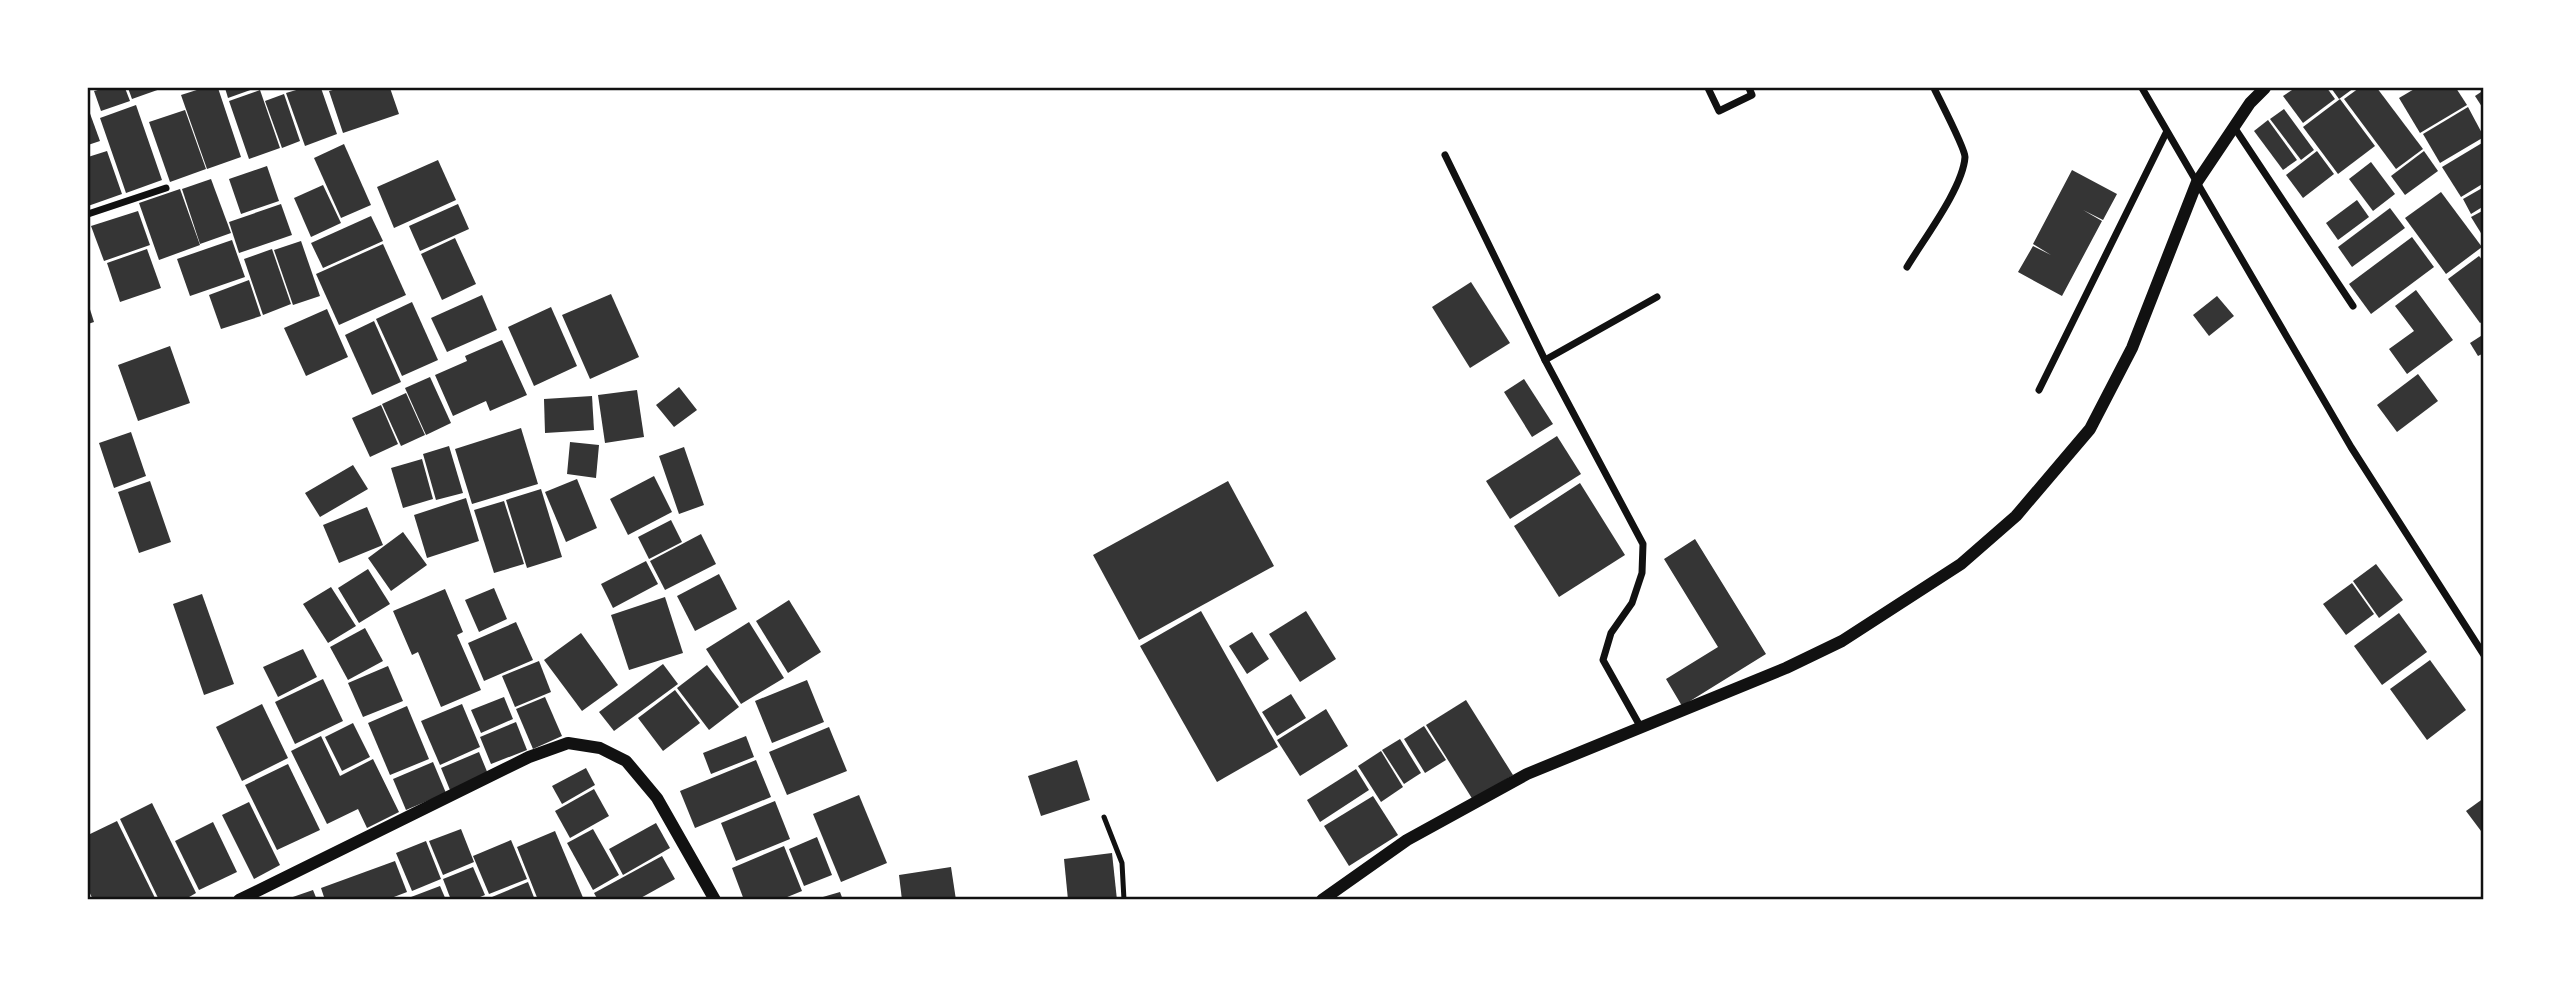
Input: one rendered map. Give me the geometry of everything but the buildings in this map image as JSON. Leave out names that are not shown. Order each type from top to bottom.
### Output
[{"type":"street","points":[[1708,88],[1719,111],[1752,95],[1749,88]]},
{"type":"street","points":[[1907,267],[1960,175],[1965,154],[1934,88]]},
{"type":"street","points":[[2142,88],[2351,447],[2483,654]]},
{"type":"street","points":[[1322,900],[1407,840],[1527,774],[1786,668],[1842,641],[1961,564],[2015,516],[2090,429],[2132,348],[2197,182],[2249,103],[2265,88]]},
{"type":"street","points":[[2233,127],[2353,306]]},
{"type":"street","points":[[2039,390],[2166,133]]},
{"type":"street","points":[[1445,155],[1545,360],[1643,544],[1639,583],[1632,603],[1611,633],[1603,660],[1640,726]]},
{"type":"street","points":[[88,214],[166,188]]},
{"type":"street","points":[[1545,360],[1657,297]]},
{"type":"street","points":[[239,900],[529,757],[568,743],[600,748],[626,761],[657,798],[715,900]]},
{"type":"lane","points":[[1104,817],[1122,863],[1124,900]]}]
